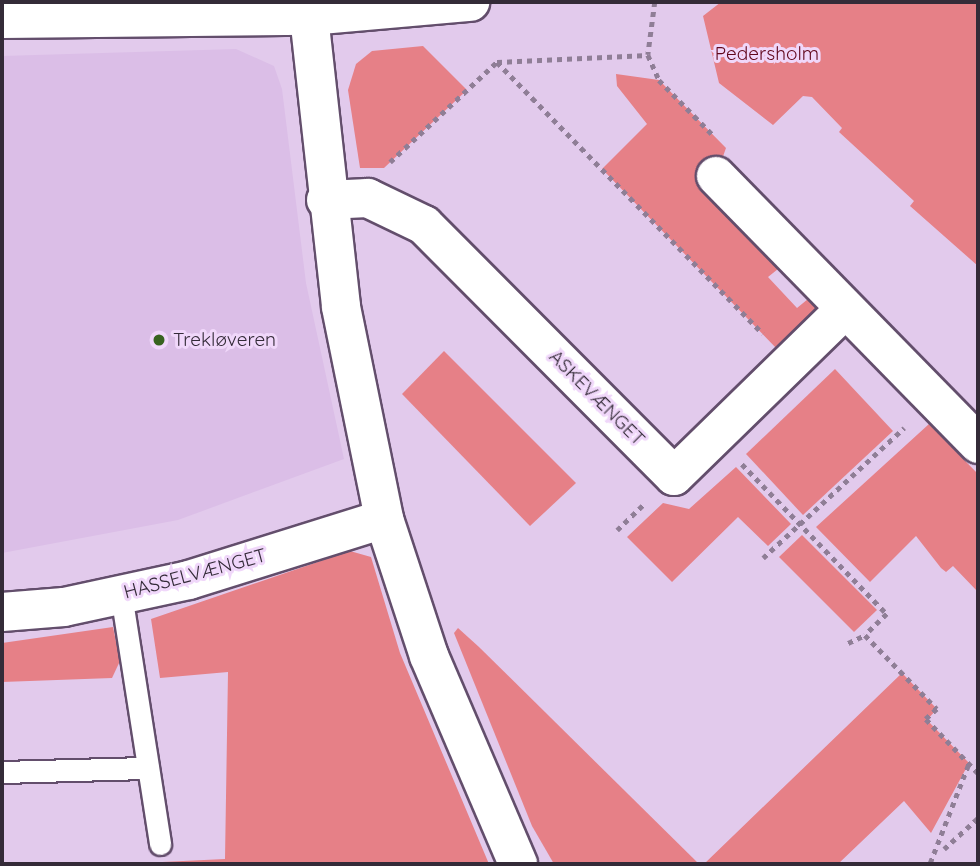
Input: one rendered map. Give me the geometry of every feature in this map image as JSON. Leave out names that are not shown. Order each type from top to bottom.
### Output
[{"type":"street","points":[[2,19],[309,16],[470,2]]},
{"type":"street","points":[[309,16],[326,200],[357,408],[384,519],[429,656],[518,864]]},
{"type":"street","points":[[716,176],[978,444]]},
{"type":"street","name":"ASKEVÆNGET","points":[[326,200],[368,198],[424,225],[674,476],[845,309]]},
{"type":"street","name":"HASSELVÆNGET","points":[[2,612],[121,594],[189,580],[384,519]]},
{"type":"lane","points":[[121,594],[160,844]]},
{"type":"lane","points":[[2,772],[148,768]]},
{"type":"path","points":[[655,2],[648,55],[659,80],[726,148],[716,176]]},
{"type":"path","points":[[368,198],[384,169],[497,62],[648,55]]},
{"type":"path","points":[[497,62],[790,362]]},
{"type":"path","points":[[763,558],[934,399]]},
{"type":"path","points":[[715,436],[887,614],[865,635],[848,643]]},
{"type":"path","points":[[865,635],[937,709],[926,719],[978,773]]},
{"type":"path","points":[[929,863],[968,763]]},
{"type":"path","points":[[944,849],[978,818]]},
{"type":"shaded area","name":"Trekløveren","points":[[236,49],[274,66],[282,89],[306,283],[344,459],[178,520],[2,553],[2,56]]},
{"type":"green space","name":"Pedersholm","points":[[721,2],[978,2],[978,266],[910,206],[914,201],[839,132],[842,128],[812,97],[803,96],[773,125],[719,83],[703,16]]},
{"type":"green space","points":[[423,46],[467,90],[384,168],[360,168],[348,90],[356,64],[372,51]]},
{"type":"green space","points":[[616,74],[659,80],[726,148],[716,176],[783,265],[768,277],[797,308],[808,299],[817,310],[778,350],[602,169],[647,124],[617,86]]},
{"type":"green space","points":[[444,351],[576,483],[530,526],[402,394]]},
{"type":"green space","points":[[835,369],[893,431],[803,515],[746,454]]},
{"type":"green space","points":[[929,424],[978,474],[978,592],[953,566],[946,572],[941,568],[916,536],[870,582],[816,527]]},
{"type":"green space","points":[[736,467],[791,524],[768,546],[738,517],[672,582],[627,537],[663,503],[689,509]]},
{"type":"green space","points":[[802,535],[877,610],[854,632],[779,557]]},
{"type":"green space","points":[[350,551],[371,557],[400,653],[489,864],[120,864],[225,859],[228,672],[160,678],[151,619]]},
{"type":"green space","points":[[113,627],[120,661],[112,678],[2,682],[2,643]]},
{"type":"green space","points":[[458,628],[699,864],[554,864],[532,826],[454,633]]},
{"type":"green space","points":[[902,673],[937,709],[927,720],[969,763],[931,833],[904,801],[838,864],[704,864]]},
{"type":"place","name":"Trekløveren","points":[[159,340]]}]
